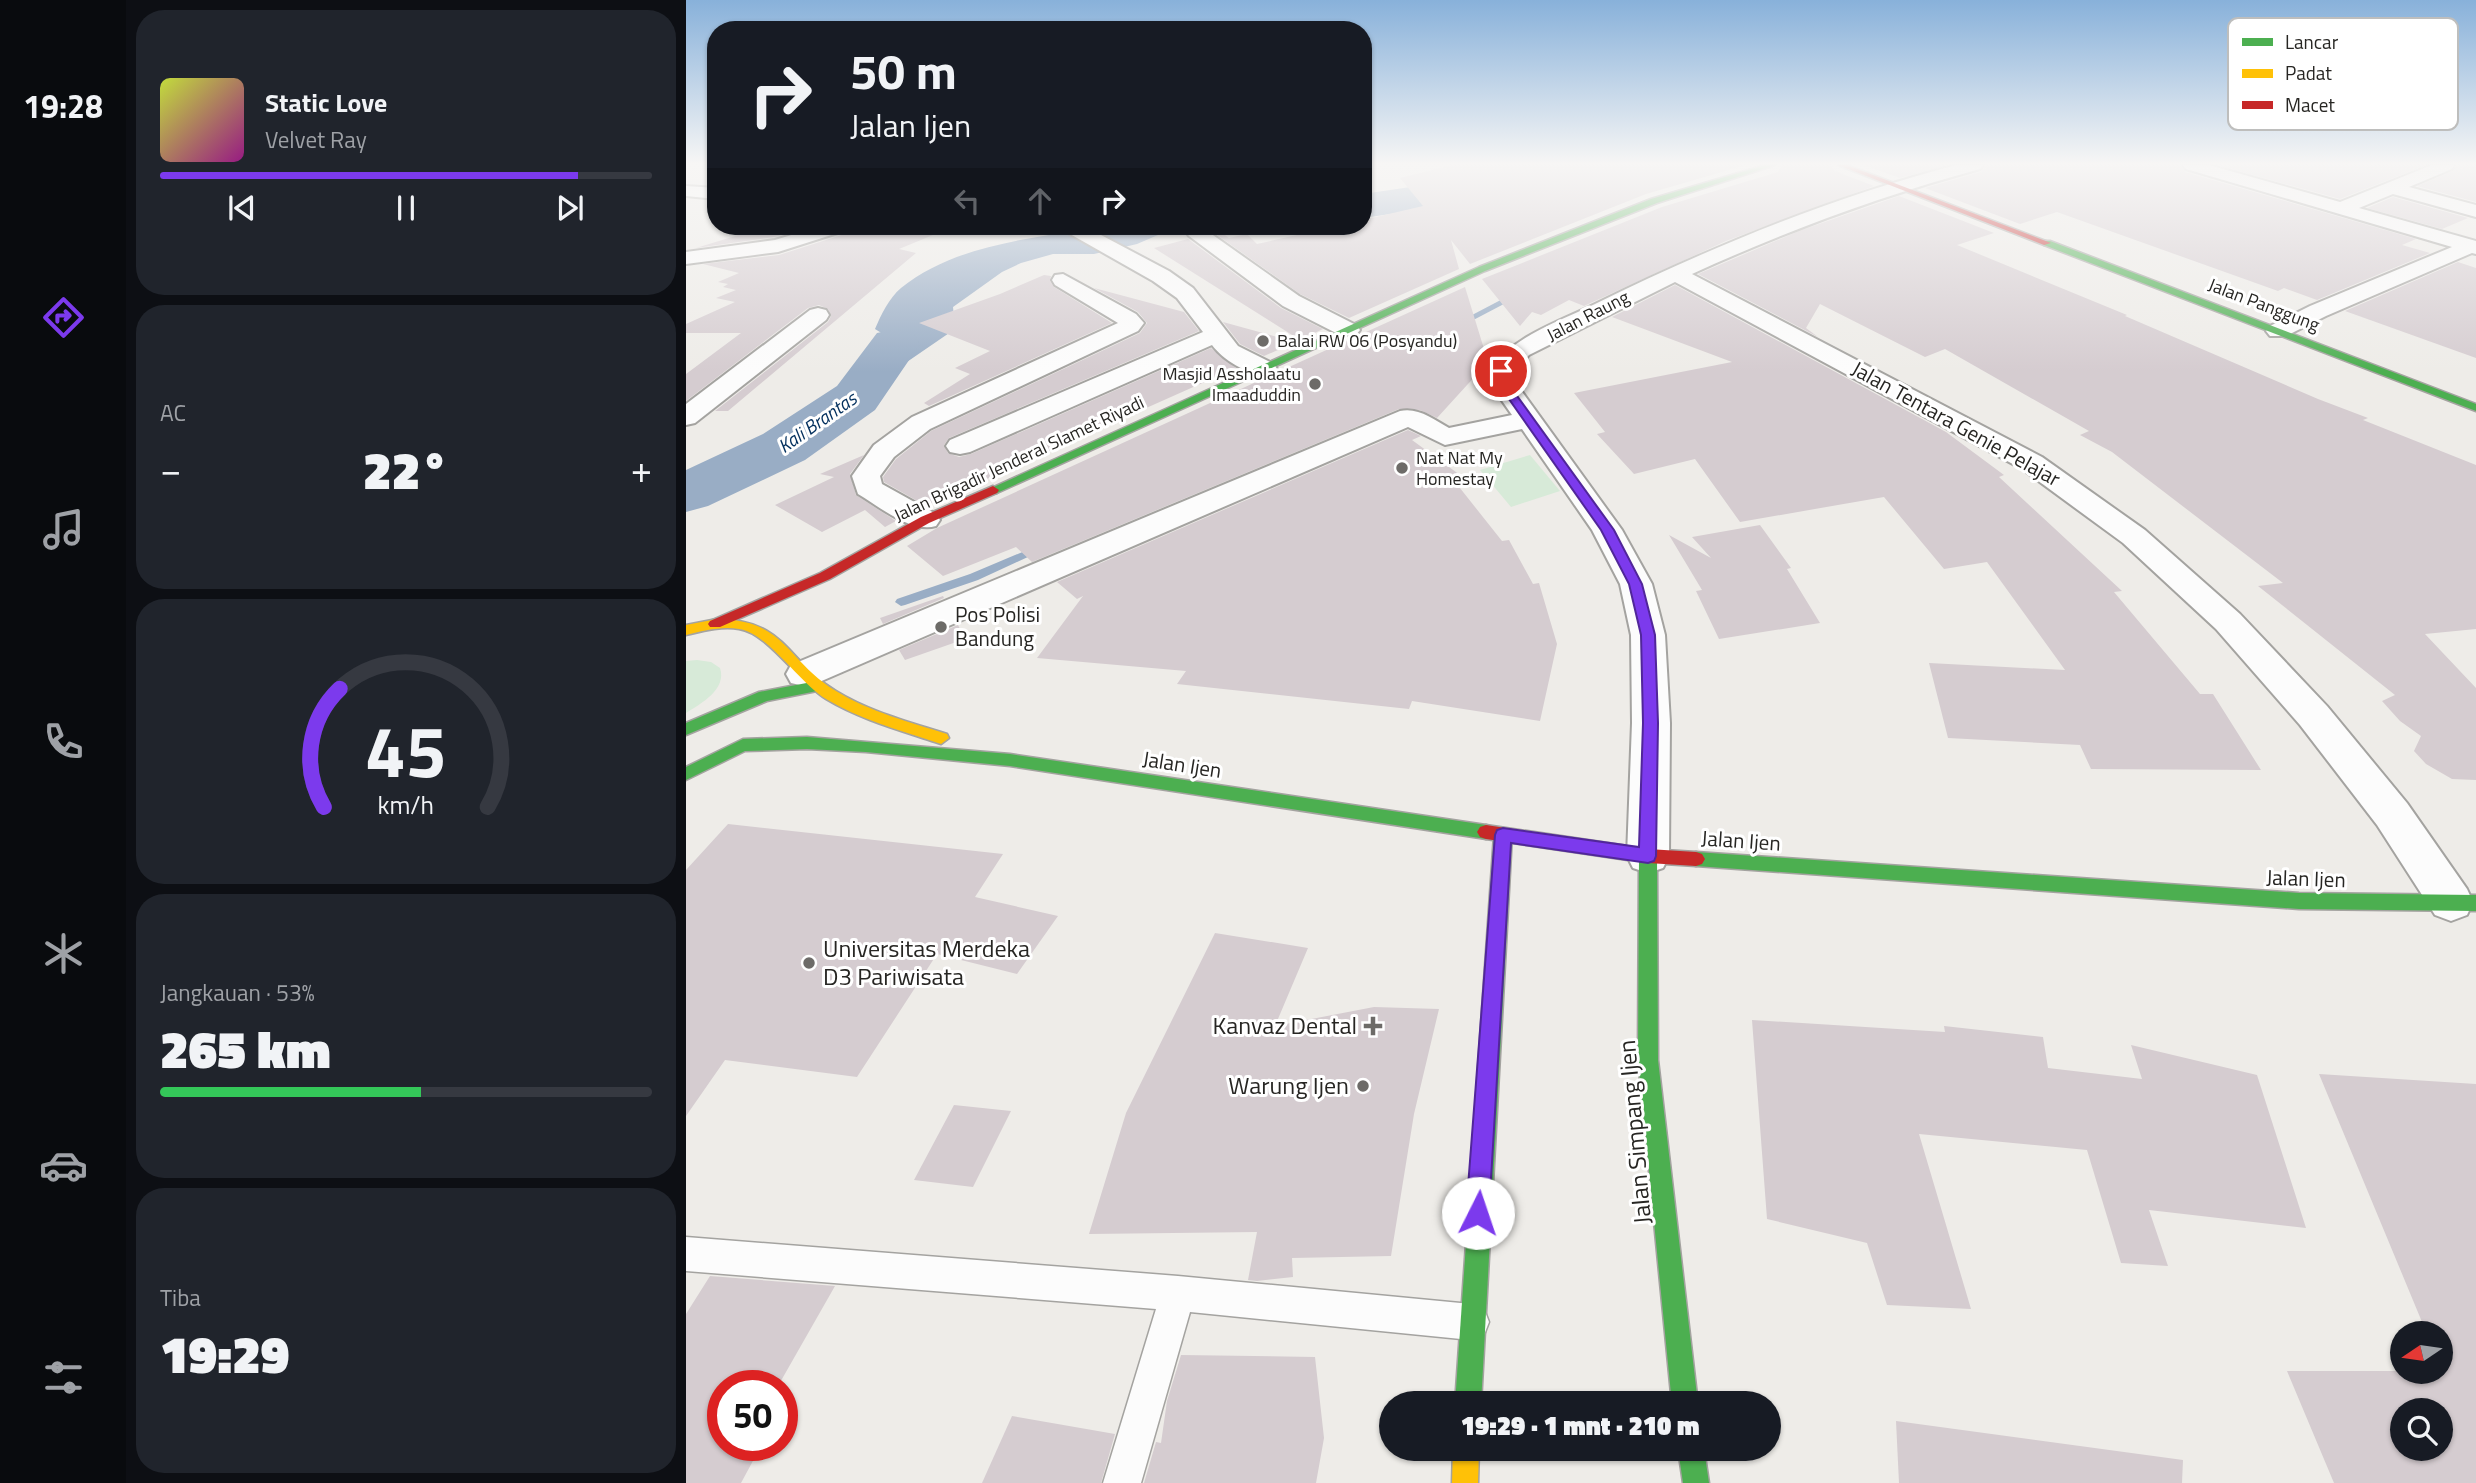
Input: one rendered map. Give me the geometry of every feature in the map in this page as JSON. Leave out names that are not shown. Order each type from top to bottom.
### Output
[{"type":"main road","name":"Jalan Brigadir Jenderal Slamet Riyadi","points":[[715,624],[825,576],[925,520],[1482,269],[1568,234]]},
{"type":"main road","name":"Jalan Panggung","points":[[2026,234],[2476,408]]},
{"type":"main road","points":[[686,630],[715,624],[738,623],[756,626],[781,647],[811,680],[750,699],[686,729]]},
{"type":"main road","name":"Jalan Ijen","points":[[811,680],[883,718],[1010,760]]},
{"type":"main road","name":"Jalan Ijen","points":[[686,774],[743,745],[831,744],[1010,760],[1648,856],[2299,901],[2463,902]]},
{"type":"main road","points":[[1468,1391],[1503,835]]},
{"type":"main road","name":"Jalan Simpang Ijen","points":[[1648,856],[1648,1060],[1684,1391]]},
{"type":"main road","points":[[1465,1483],[1466,1461]]},
{"type":"main road","points":[[1693,1461],[1696,1483]]},
{"type":"street","name":"Jalan Raung","points":[[1648,856],[1651,723],[1648,635],[1636,584],[1608,530],[1527,420],[1502,382],[1501,371],[1521,350],[1675,273],[1767,234]]},
{"type":"street","points":[[2431,234],[2474,247]]},
{"type":"street","points":[[686,258],[778,246],[812,235]]},
{"type":"street","points":[[1086,235],[1185,293],[1229,351],[1265,369]]},
{"type":"street","points":[[1200,235],[1291,301],[1348,330]]},
{"type":"street","points":[[2278,331],[2318,311],[2474,247]]},
{"type":"street","name":"Jalan Tentara Genie Pelajar","points":[[1675,273],[2032,463],[2067,485],[2132,535],[2236,629],[2317,720],[2463,902]]},
{"type":"street","points":[[925,520],[867,488],[866,476],[884,451],[921,423],[1132,323],[1063,280]]},
{"type":"street","points":[[690,425],[818,315]]},
{"type":"street","points":[[960,446],[1218,334]]},
{"type":"street","points":[[811,680],[1409,416],[1444,437],[1527,420]]},
{"type":"lane","points":[[686,1254],[1178,1293],[1471,1322]]},
{"type":"lane","points":[[1122,1483],[1178,1293]]},
{"type":"green space","points":[[1530,455],[1560,491],[1511,507],[1480,470]]},
{"type":"green space","points":[[686,661],[711,662],[720,668],[720,682],[712,695],[686,713]]},
{"type":"water","points":[[1050,235],[1158,235],[1137,244],[1094,254],[1053,254],[1021,263],[1002,272],[953,307],[955,329],[885,377],[864,403],[827,427],[798,420],[850,382],[891,339],[875,329],[889,302],[901,288],[947,261],[1025,239]]},
{"type":"building","points":[[1545,234],[1470,264],[1451,240],[1459,269],[1349,318],[1300,294],[1217,235],[1229,238],[1248,235],[1257,244],[1297,235]]},
{"type":"building","points":[[1594,234],[1744,234],[1584,306],[1569,300],[1541,315],[1532,312],[1520,326],[1482,279]]},
{"type":"building","points":[[1791,234],[1990,234],[1957,245],[2368,418],[2363,420],[2476,465],[2476,629],[2425,634],[2476,688],[2476,780],[2452,779],[2426,764],[2414,751],[2421,736],[2400,721],[2382,701],[2395,695],[2258,586],[2283,583],[2112,452],[2080,435],[2089,431],[1945,349],[1925,357],[1820,304],[1806,328],[1818,337],[1698,274]]},
{"type":"building","points":[[2119,234],[2399,234],[2416,239],[2402,245],[2430,253],[2317,300],[2284,288],[2278,291]]},
{"type":"building","points":[[739,235],[781,235],[774,237],[696,248]]},
{"type":"building","points":[[842,235],[933,235],[899,249],[916,253],[728,411],[715,411],[828,322],[831,316],[828,309],[819,305],[808,308],[686,401],[686,374],[741,333],[686,333],[686,324],[735,302],[716,298],[736,290],[723,287],[728,284],[718,282],[739,273],[703,264],[779,255]]},
{"type":"building","points":[[1188,239],[1281,308],[1323,329],[1300,340],[1154,248]]},
{"type":"building","points":[[2458,262],[2476,268],[2476,358],[2345,311]]},
{"type":"building","points":[[1044,275],[1051,276],[1050,281],[1054,287],[1112,323],[929,406],[924,403],[970,374],[955,368],[990,351],[919,323]]},
{"type":"building","points":[[1675,285],[1946,432],[2004,475],[1999,477],[2122,591],[2114,592],[2200,694],[2213,694],[2261,770],[2091,769],[2080,745],[1948,738],[1929,663],[2065,670],[1987,562],[1944,569],[1884,497],[1740,522],[1695,459],[1634,474],[1597,434],[1605,432],[1574,393],[1732,362],[1612,317]]},
{"type":"building","points":[[1465,287],[1488,362],[1437,418],[1420,410],[1399,409],[1032,562],[1016,547],[943,576],[907,546],[937,528],[1267,377],[1274,377],[1278,372]]},
{"type":"building","points":[[1094,288],[1184,312],[1199,331],[949,438],[944,445],[948,453],[959,457],[971,454],[1211,348],[1236,368],[926,506],[884,482],[883,477],[896,459],[931,431],[1140,333],[1147,323],[1138,312]]},
{"type":"building","name":"Balai RW 06 (Posyandu)","points":[[1223,322],[1296,342],[1264,356],[1240,344]]},
{"type":"building","points":[[1408,430],[1421,436],[1412,440],[1460,475],[1452,478],[1502,541],[1509,540],[1533,584],[1539,583],[1557,644],[1540,721],[1412,701],[1409,709],[1177,684],[1186,671],[1037,658],[1083,596],[1077,599],[1057,582]]},
{"type":"building","points":[[864,455],[850,474],[856,495],[896,521],[885,527],[865,510],[822,532],[775,505],[834,477],[820,474]]},
{"type":"building","points":[[1760,525],[1791,568],[1787,569],[1820,623],[1719,639],[1696,591],[1702,590],[1669,535],[1711,558],[1692,537]]},
{"type":"building","points":[[943,596],[944,598],[883,624],[880,618]]},
{"type":"building","points":[[958,625],[965,639],[905,660],[899,650]]},
{"type":"building","name":"Universitas Merdeka D3 Pariwisata","points":[[728,824],[1003,854],[975,897],[1058,916],[1017,974],[937,954],[857,1077],[725,1060],[686,1116],[686,870]]},
{"type":"building","points":[[1215,933],[1308,948],[1275,1026],[1374,1007],[1439,1009],[1414,1114],[1391,1256],[1292,1258],[1293,1277],[1257,1281],[1248,1280],[1257,1232],[1089,1234],[1126,1113]]},
{"type":"building","points":[[1752,1020],[1945,1032],[1944,1026],[2043,1037],[2048,1068],[2142,1079],[2131,1045],[2257,1075],[2306,1228],[2149,1210],[2168,1266],[2121,1263],[2087,1150],[1919,1134],[1971,1309],[1887,1305],[1867,1243],[1767,1219]]},
{"type":"building","points":[[2319,1074],[2476,1084],[2476,1483],[2334,1483],[2287,1371],[2390,1371],[2390,1384],[2454,1384],[2454,1321],[2422,1321]]},
{"type":"building","points":[[954,1105],[1011,1111],[973,1187],[914,1180]]},
{"type":"building","points":[[710,1276],[835,1286],[787,1370],[707,1370],[707,1461],[753,1461],[741,1483],[686,1483],[686,1314]]},
{"type":"building","points":[[1181,1355],[1315,1357],[1324,1438],[1316,1483],[1144,1483],[1156,1442],[1161,1443],[1167,1401]]},
{"type":"building","points":[[1012,1416],[1115,1434],[1101,1483],[982,1483]]},
{"type":"building","points":[[1896,1421],[2183,1460],[2182,1483],[1899,1483]]},
{"type":"waterway","points":[[1457,325],[1517,295]]},
{"type":"waterway","name":"Kali Brantas","points":[[686,493],[784,447],[856,398],[895,344]]},
{"type":"waterway","points":[[901,602],[974,577],[1039,548]]},
{"type":"traffic: fast","points":[[993,490],[1482,269],[1570,234]]},
{"type":"traffic: fast","points":[[2047,243],[2476,408]]},
{"type":"traffic: fast","points":[[686,729],[764,696],[817,686]]},
{"type":"traffic: fast","points":[[686,774],[743,745],[807,743],[866,746],[1010,760],[1486,832]]},
{"type":"traffic: fast","points":[[1469,1391],[1503,835]]},
{"type":"traffic: fast","points":[[1648,856],[1648,1060],[1684,1391]]},
{"type":"traffic: fast","points":[[1696,859],[2299,901],[2476,903]]},
{"type":"traffic: fast","points":[[1693,1461],[1696,1483]]},
{"type":"traffic: slow","points":[[686,630],[717,624],[740,624],[757,629],[771,639],[811,681],[831,695],[871,714],[941,738]]},
{"type":"traffic: slow","points":[[1465,1483],[1466,1461]]},
{"type":"traffic: jam","points":[[2024,234],[2047,243]]},
{"type":"traffic: jam","points":[[715,624],[825,576],[925,520],[993,490]]},
{"type":"traffic: jam","points":[[1486,832],[1648,856],[1696,859]]},
{"type":"place","name":"Balai RW 06 (Posyandu)","points":[[1263,341]]},
{"type":"place","name":"Masjid Assholaatu Imaaduddin","points":[[1315,384]]},
{"type":"place","name":"Nat Nat My Homestay","points":[[1402,468]]},
{"type":"place","name":"Pos Polisi Bandung","points":[[941,627]]},
{"type":"place","name":"Universitas Merdeka D3 Pariwisata","points":[[809,963]]},
{"type":"place","name":"Kanvaz Dental","points":[[1373,1026]]},
{"type":"place","name":"Warung Ijen","points":[[1363,1086]]},
{"type":"route","points":[[1478,1213],[1503,835],[1648,856],[1651,723],[1648,635],[1636,584],[1608,530],[1527,420],[1502,382],[1501,371]]}]
